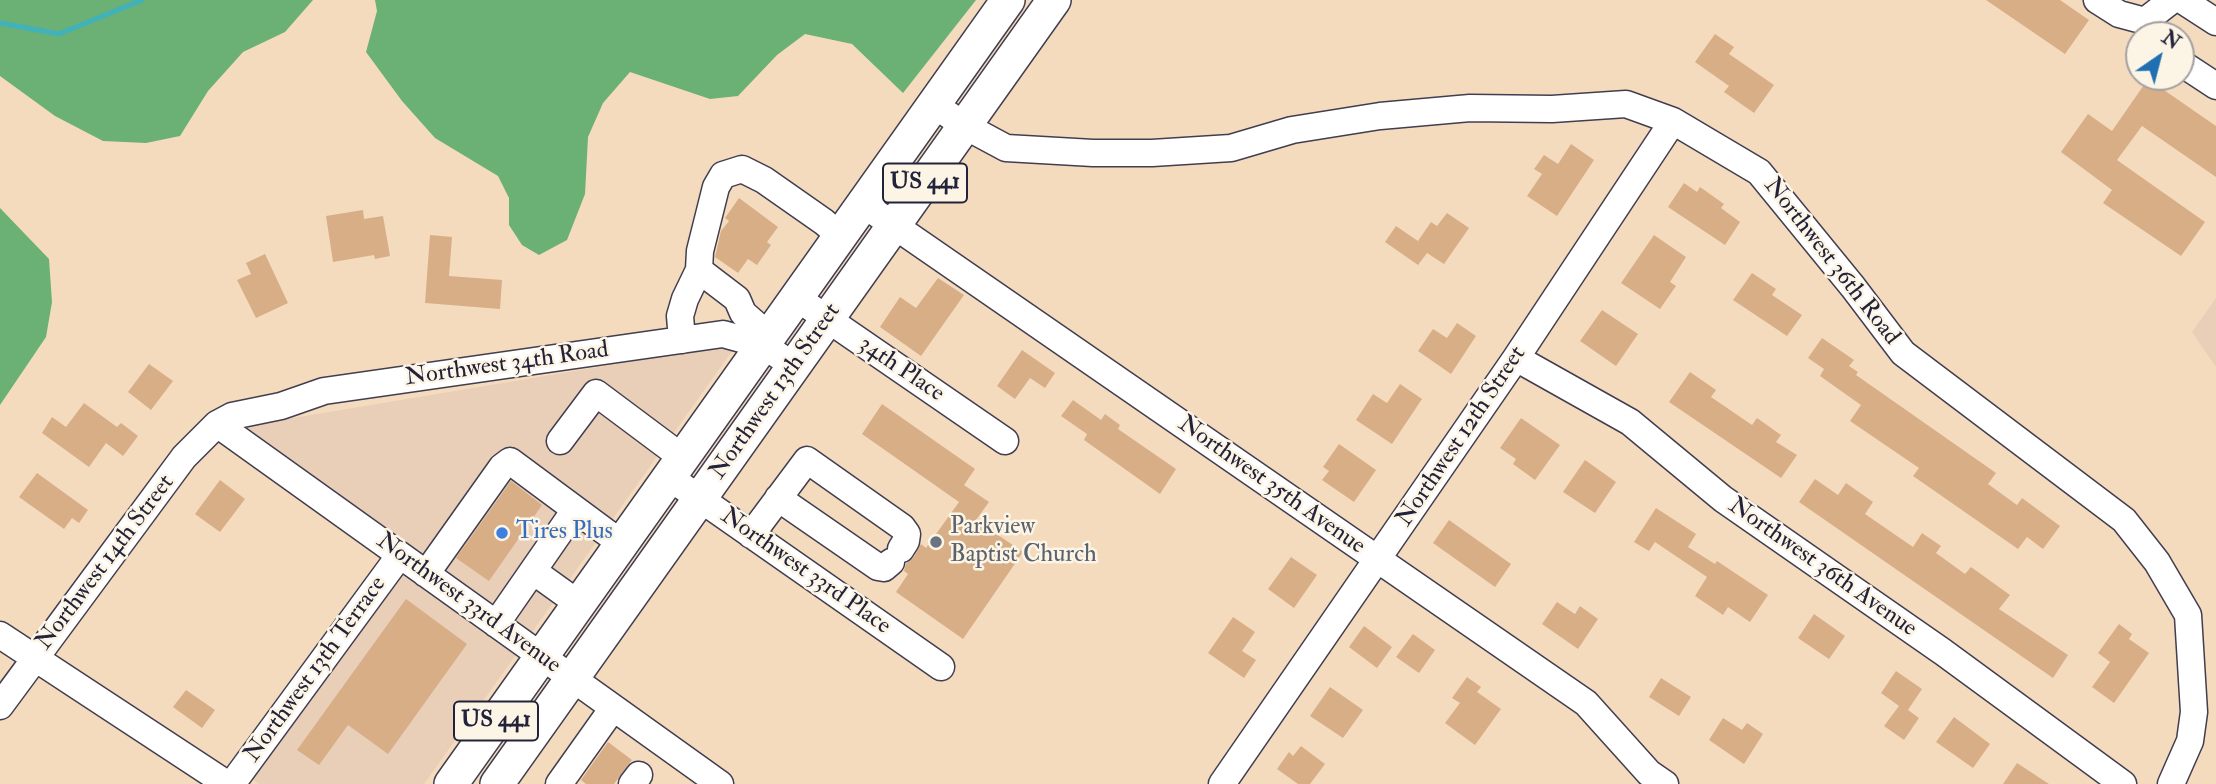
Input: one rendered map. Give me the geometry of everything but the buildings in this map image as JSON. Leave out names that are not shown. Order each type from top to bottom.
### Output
[{"type":"main road","name":"Northwest 13th Street","points":[[451,784],[1008,0]]},
{"type":"main road","name":"Northwest 13th Street","points":[[503,782],[572,679],[1054,0]]},
{"type":"street","points":[[2096,0],[2134,21]]},
{"type":"street","points":[[2155,21],[2172,0]]},
{"type":"street","points":[[2182,0],[2216,22]]},
{"type":"street","points":[[2195,72],[2216,86]]},
{"type":"street","name":"Northwest 36th Road","points":[[933,104],[965,126],[1006,148],[1093,153],[1152,153],[1231,148],[1292,130],[1380,116],[1470,108],[1552,109],[1626,104],[1673,121],[1759,172],[1853,287],[1903,354],[2124,520],[2157,562],[2188,615],[2194,712],[2190,741],[2171,784]]},
{"type":"street","name":"Northwest 12th Street","points":[[1222,784],[1516,358],[1673,121]]},
{"type":"street","points":[[682,340],[680,316],[699,270],[700,251],[716,187],[723,175],[742,169],[764,180],[840,236]]},
{"type":"street","name":"Northwest 35th Avenue","points":[[863,204],[1586,703],[1649,773],[1665,784]]},
{"type":"street","points":[[699,270],[737,299],[743,313],[766,341]]},
{"type":"street","name":"34th Place","points":[[797,298],[1005,441]]},
{"type":"street","name":"Northwest 34th Road","points":[[217,424],[232,416],[281,406],[324,391],[723,334],[766,341],[794,366]]},
{"type":"street","name":"Northwest 36th Avenue","points":[[1516,358],[1630,422],[1723,499],[1954,660],[2123,784]]},
{"type":"street","name":"Northwest 33rd Place","points":[[560,441],[596,393],[676,467],[700,499],[941,667]]},
{"type":"street","name":"Northwest 33rd Avenue","points":[[217,424],[720,784]]},
{"type":"street","name":"Northwest 14th Street","points":[[0,706],[184,457],[217,424]]},
{"type":"street","points":[[751,535],[778,498],[807,460],[902,527],[907,534],[906,541],[884,568],[878,567],[778,498]]},
{"type":"street","points":[[426,574],[502,467],[510,461],[622,544]]},
{"type":"street","points":[[496,624],[575,510]]},
{"type":"street","name":"Northwest 13th Terrace","points":[[230,784],[400,555]]},
{"type":"street","points":[[533,570],[579,604]]},
{"type":"street","points":[[0,635],[230,784]]},
{"type":"street","points":[[559,784],[613,708]]},
{"type":"shaded area","points":[[2216,298],[2216,367],[2192,332]]},
{"type":"shaded area","points":[[737,344],[424,784],[259,784],[245,774],[410,545],[245,426]]},
{"type":"green space","points":[[0,0],[313,0],[285,32],[243,52],[208,91],[180,136],[146,143],[103,141],[55,116],[0,76]]},
{"type":"green space","points":[[375,0],[976,0],[903,93],[852,44],[805,34],[777,55],[738,96],[710,99],[630,72],[603,103],[588,137],[585,194],[567,240],[539,255],[522,245],[509,225],[509,198],[498,176],[435,138],[402,101],[366,52],[377,11]]},
{"type":"green space","points":[[0,208],[49,259],[52,302],[46,337],[0,405]]},
{"type":"waterway","points":[[0,23],[59,34],[142,0]]},
{"type":"place","name":"Tires Plus","points":[[502,533]]},
{"type":"place","name":"Parkview Baptist Church","points":[[936,542]]}]
